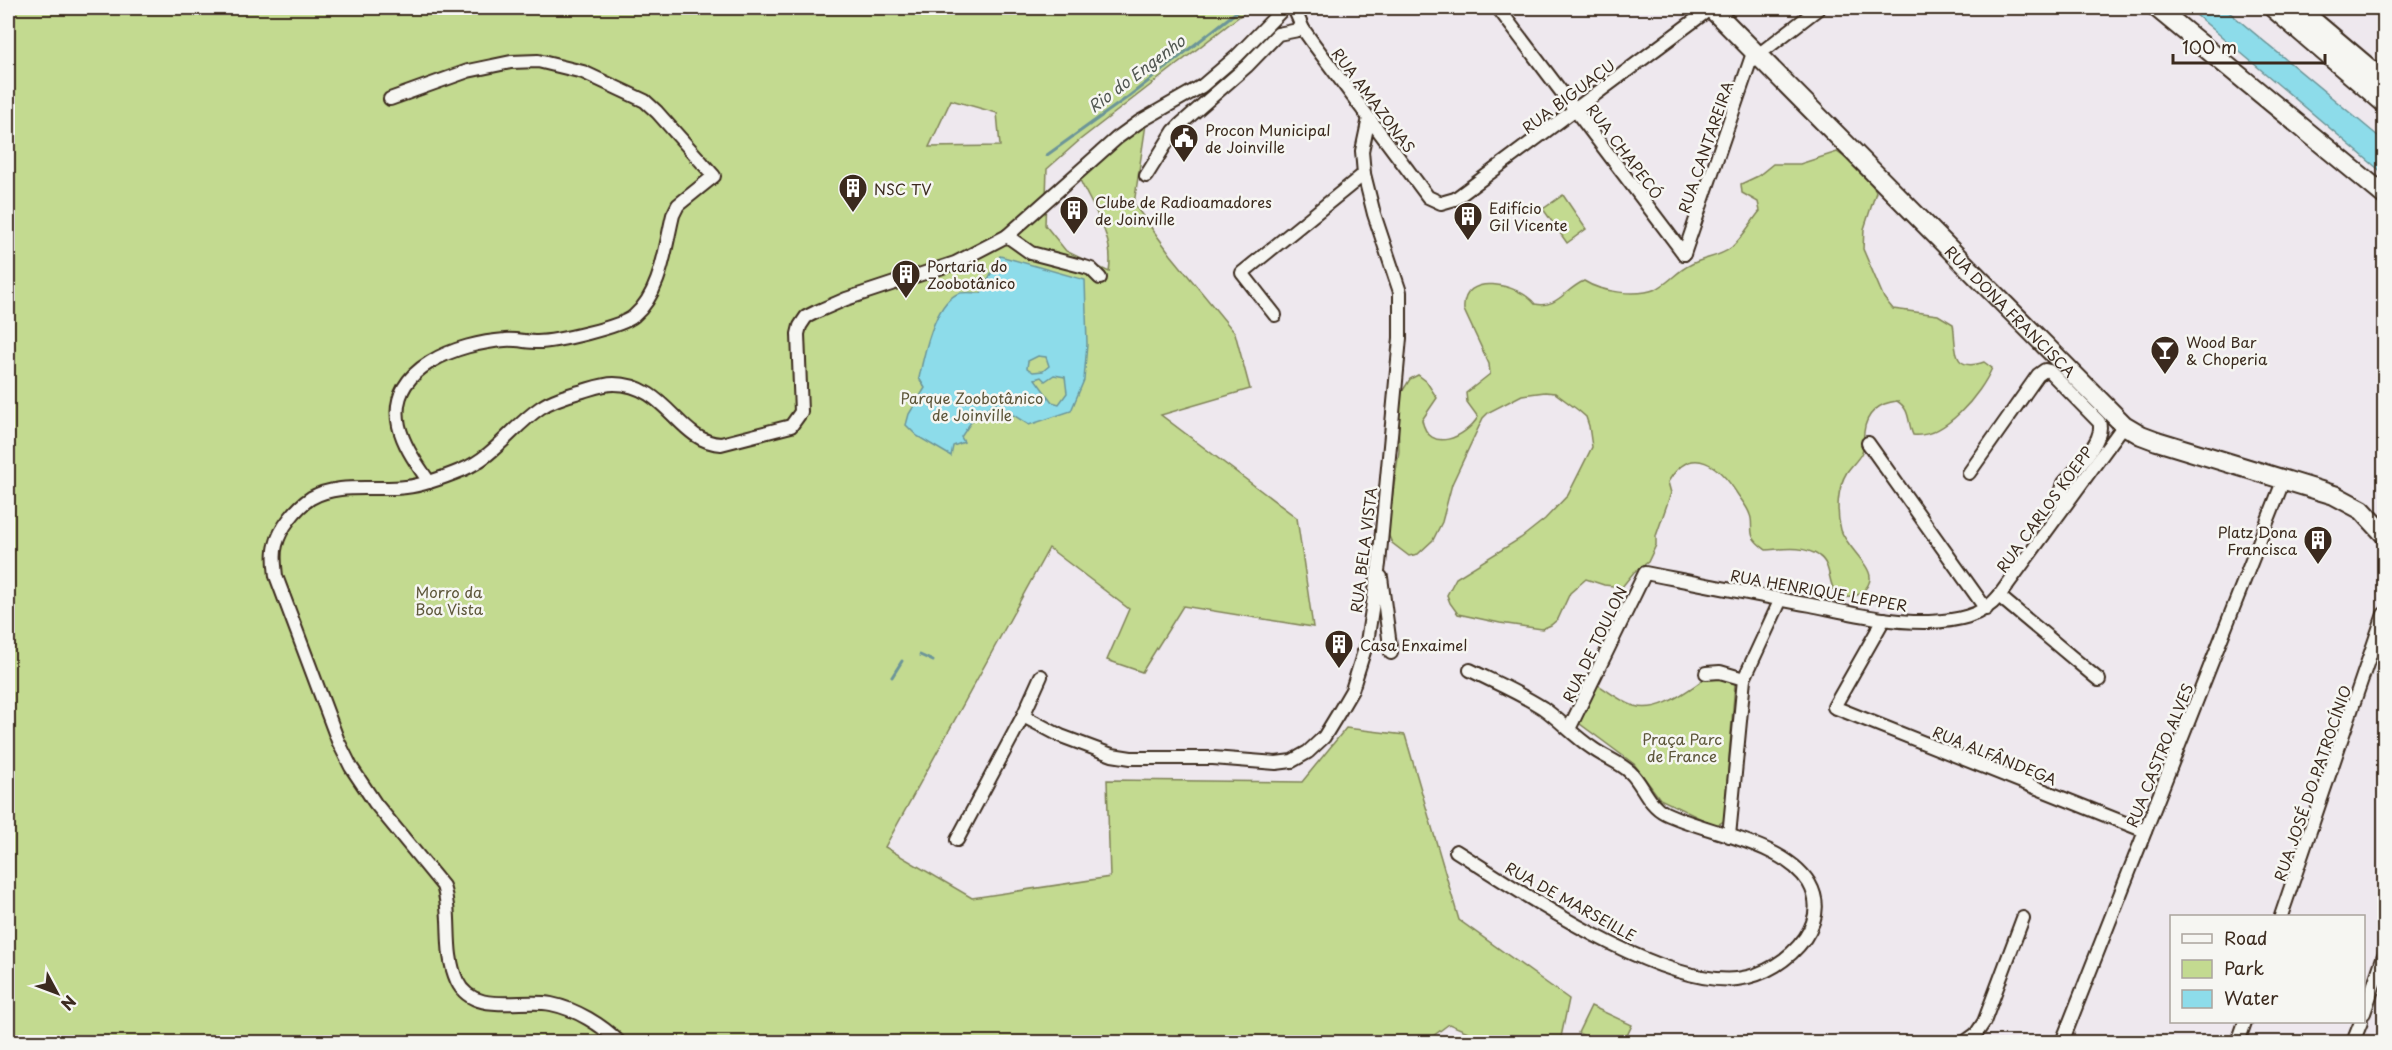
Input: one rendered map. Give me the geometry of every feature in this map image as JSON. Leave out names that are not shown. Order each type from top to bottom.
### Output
[{"type":"main road","name":"RUA DONA FRANCISCA","points":[[1711,8],[2124,425],[2157,441],[2349,501],[2385,534]]},
{"type":"main road","points":[[2157,8],[2385,195]]},
{"type":"main road","points":[[2273,8],[2385,103]]},
{"type":"main road","points":[[2298,8],[2385,81]]},
{"type":"main road","name":"RUA DONA FRANCISCA","points":[[2371,519],[2385,544]]},
{"type":"street","points":[[1146,177],[1174,131],[1247,66],[1284,8]]},
{"type":"street","name":"RUA AMAZONAS","points":[[1294,8],[1303,29],[1428,197],[1440,203]]},
{"type":"street","name":"RUA CHAPECÓ","points":[[1498,8],[1684,254]]},
{"type":"street","name":"RUA BIGUAÇU","points":[[1440,203],[1455,199],[1711,8]]},
{"type":"street","points":[[1756,52],[1819,8]]},
{"type":"street","points":[[619,1042],[588,1019],[567,1009],[537,1002],[480,1001],[469,995],[459,984],[449,954],[448,902],[443,886],[375,803],[351,767],[334,731],[283,597],[276,576],[274,559],[276,545],[291,518],[311,498],[327,492],[403,488],[429,482],[462,470],[485,458],[542,407],[554,400],[611,384],[624,385],[647,392],[695,435],[711,444],[721,444],[791,426],[801,412],[798,334],[800,326],[807,317],[846,299],[955,263],[1007,236],[1117,138],[1139,122],[1187,96],[1266,36],[1303,29]]},
{"type":"street","name":"RUA CANTAREIRA","points":[[1684,254],[1756,52]]},
{"type":"street","points":[[390,99],[468,71],[511,62],[538,61],[584,72],[645,101],[714,176],[678,205],[672,215],[654,286],[645,305],[632,317],[615,326],[540,342],[507,340],[478,344],[440,357],[413,374],[402,387],[398,407],[399,425],[404,441],[429,482]]},
{"type":"street","points":[[1222,69],[1224,87]]},
{"type":"street","points":[[1205,83],[1224,87]]},
{"type":"street","name":"RUA BELA VISTA","points":[[1023,716],[1061,736],[1112,755],[1154,759],[1213,758],[1276,763],[1292,761],[1308,752],[1324,736],[1352,690],[1367,642],[1379,564],[1401,303],[1400,291],[1374,214],[1364,174],[1362,151],[1369,118]]},
{"type":"street","points":[[1275,315],[1242,273],[1364,174]]},
{"type":"street","points":[[1007,236],[1031,253],[1091,269],[1100,278]]},
{"type":"street","points":[[1969,473],[2038,375],[2045,370],[2049,371],[2099,422],[2101,427],[2097,441],[2064,483],[2063,507]]},
{"type":"street","name":"RUA CARLOS KOEPP","points":[[1986,609],[1999,596],[2124,425]]},
{"type":"street","points":[[1868,443],[1986,609]]},
{"type":"street","name":"RUA CASTRO ALVES","points":[[2061,1042],[2284,479]]},
{"type":"street","points":[[1379,564],[1391,652]]},
{"type":"street","name":"RUA HENRIQUE LEPPER","points":[[1645,573],[1884,619],[1937,621],[1961,618],[1986,609]]},
{"type":"street","name":"RUA DE TOULON","points":[[1569,729],[1645,573]]},
{"type":"street","points":[[1999,596],[2099,680]]},
{"type":"street","points":[[1729,836],[1744,679],[1781,599]]},
{"type":"street","name":"RUA JOSÉ DO PATROCÍNIO","points":[[2281,915],[2385,614]]},
{"type":"street","name":"RUA ALFÂNDEGA","points":[[1884,619],[1834,707],[2145,831]]},
{"type":"street","points":[[2370,660],[2375,653],[2385,648]]},
{"type":"street","name":"RUA DE MARSEILLE","points":[[1456,851],[1556,913],[1619,946],[1656,963],[1698,976],[1732,979],[1754,976],[1780,962],[1803,940],[1812,926],[1817,907],[1809,884],[1794,866],[1772,853],[1658,809],[1630,772],[1592,748],[1530,700],[1470,670]]},
{"type":"street","points":[[1706,673],[1720,672],[1744,679]]},
{"type":"street","points":[[957,840],[1023,716],[1041,676]]},
{"type":"street","points":[[1965,1042],[1976,1034],[1984,1022],[2023,918]]},
{"type":"street","points":[[2365,1011],[2385,956]]},
{"type":"street","points":[[2238,1042],[2245,1023]]},
{"type":"street","points":[[2353,1042],[2361,1023]]},
{"type":"green space","name":"Morro da Boa Vista","points":[[8,8],[1250,8],[1081,139],[1047,169],[1045,225],[1066,251],[1109,272],[1109,247],[1106,236],[1080,180],[1117,144],[1146,124],[1134,204],[1171,255],[1235,333],[1250,389],[1161,415],[1297,518],[1313,627],[1183,606],[1142,672],[1107,660],[1129,609],[1049,548],[885,847],[972,898],[1110,877],[1107,780],[1302,782],[1346,728],[1405,735],[1459,920],[1569,999],[1561,1037],[1573,1042],[1492,1042],[1449,1024],[1425,1042],[8,1042]],"holes":[[[951,100],[997,113],[1000,146],[929,147]]]},
{"type":"green space","points":[[1837,152],[1860,170],[1876,192],[1864,229],[1863,249],[1884,298],[1893,309],[1938,315],[1953,324],[1955,348],[1960,361],[1973,365],[1984,362],[1992,368],[1970,402],[1960,413],[1937,430],[1913,435],[1907,412],[1897,401],[1874,410],[1867,419],[1862,451],[1844,478],[1839,492],[1838,508],[1843,536],[1867,568],[1870,579],[1866,588],[1854,596],[1842,597],[1833,588],[1827,567],[1819,556],[1800,549],[1766,550],[1753,537],[1749,512],[1731,484],[1714,468],[1696,461],[1687,463],[1677,470],[1668,482],[1671,493],[1656,536],[1656,545],[1648,562],[1634,572],[1622,587],[1604,585],[1586,579],[1570,593],[1558,619],[1542,629],[1458,614],[1447,595],[1456,578],[1521,538],[1545,519],[1568,495],[1592,447],[1586,417],[1578,410],[1555,393],[1522,395],[1489,412],[1483,418],[1452,484],[1442,522],[1433,540],[1418,554],[1409,556],[1392,543],[1388,534],[1399,451],[1398,413],[1400,395],[1410,379],[1418,375],[1426,381],[1437,398],[1422,420],[1426,431],[1432,437],[1440,440],[1457,436],[1478,417],[1467,402],[1466,393],[1490,374],[1489,364],[1464,310],[1466,297],[1472,289],[1481,285],[1493,284],[1517,291],[1535,304],[1543,305],[1555,301],[1584,281],[1600,288],[1619,292],[1639,293],[1656,289],[1695,262],[1727,251],[1740,238],[1760,211],[1758,202],[1742,193],[1741,184],[1758,176],[1773,164],[1800,164]]},
{"type":"green space","points":[[1563,195],[1586,229],[1567,243],[1543,209]]},
{"type":"green space","name":"Praça Parc de France","points":[[1713,676],[1735,683],[1724,821],[1716,826],[1660,799],[1634,764],[1576,721],[1594,682],[1624,701],[1644,708],[1673,700],[1706,678]]},
{"type":"green space","points":[[1591,1006],[1632,1025],[1624,1042],[1598,1042],[1578,1033]]},
{"type":"water","points":[[2188,8],[2224,8],[2384,141],[2384,174]]},
{"type":"water","points":[[1000,256],[1085,280],[1087,344],[1084,380],[1071,411],[1029,425],[996,404],[975,416],[961,437],[964,442],[953,446],[951,456],[917,436],[906,425],[909,414],[925,388],[919,378],[921,368],[931,331],[942,308],[957,294],[981,293]],"holes":[[[1038,356],[1046,357],[1049,366],[1043,371],[1033,372],[1027,368],[1028,361]],[[1054,375],[1065,377],[1067,393],[1059,404],[1052,402],[1035,379],[1041,377],[1045,381]]]},
{"type":"waterway","name":"Rio do Engenho","points":[[1047,155],[1128,97],[1239,10]]},
{"type":"waterway","points":[[920,655],[933,661]]},
{"type":"waterway","points":[[892,677],[902,661]]},
{"type":"place","name":"Procon Municipal de Joinville","points":[[1184,164]]},
{"type":"place","name":"NSC TV","points":[[853,214]]},
{"type":"place","name":"Clube de Radioamadores de Joinville","points":[[1074,236]]},
{"type":"place","name":"Edifício Gil Vicente","points":[[1468,242]]},
{"type":"place","name":"Portaria do Zoobotânico","points":[[906,300]]},
{"type":"place","name":"Wood Bar & Choperia","points":[[2165,376]]},
{"type":"place","name":"Platz Dona Francisca","points":[[2318,566]]},
{"type":"place","name":"Casa Enxaimel","points":[[1339,670]]},
{"type":"park label","name":"Parque Zoobotânico de Joinville","points":[[972,406]]}]
